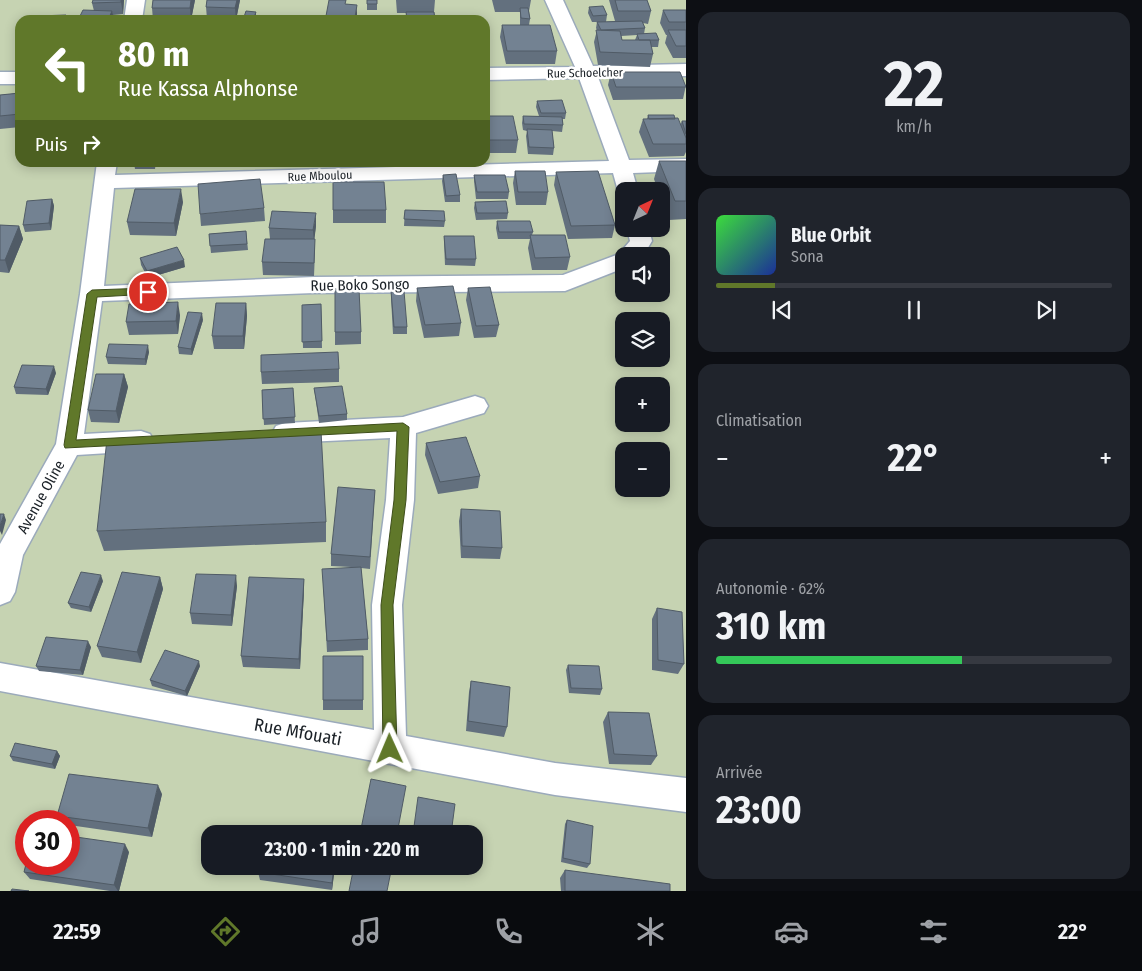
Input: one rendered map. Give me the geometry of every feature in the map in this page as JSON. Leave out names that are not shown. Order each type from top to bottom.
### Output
[{"type":"street","points":[[134,15],[136,0]]},
{"type":"street","points":[[554,0],[588,73],[626,182]]},
{"type":"street","name":"Rue Schoelcher","points":[[490,74],[686,70]]},
{"type":"street","points":[[0,78],[15,78]]},
{"type":"street","name":"Rue Mboulou","points":[[106,172],[622,168],[686,165]]},
{"type":"street","name":"Avenue Oline","points":[[0,592],[10,554],[69,445],[92,294],[106,172]]},
{"type":"street","name":"Rue Boko Songo","points":[[92,294],[314,286],[565,283],[615,264]]},
{"type":"street","points":[[266,434],[403,427],[475,406]]},
{"type":"street","points":[[390,749],[387,605],[400,500],[403,427]]},
{"type":"street","points":[[69,445],[168,440]]},
{"type":"street","name":"Rue Mfouati","points":[[0,677],[555,779],[686,795]]},
{"type":"green space","points":[[0,0],[686,0],[686,891],[0,891]]},
{"type":"building","points":[[93,0],[121,0],[121,2],[92,3]]},
{"type":"building","points":[[153,0],[191,0],[190,8],[152,8]]},
{"type":"building","points":[[207,0],[237,0],[235,8],[206,7]]},
{"type":"building","points":[[329,0],[346,0],[345,4],[357,5],[355,15],[326,15]]},
{"type":"building","points":[[367,0],[377,0],[377,4],[367,4]]},
{"type":"building","points":[[615,0],[647,0],[651,11],[618,11]]},
{"type":"building","points":[[603,6],[607,15],[593,16],[589,7]]},
{"type":"building","points":[[520,8],[528,8],[530,19],[521,18]]},
{"type":"building","points":[[83,10],[112,11],[110,15],[80,15]]},
{"type":"building","points":[[663,10],[686,10],[686,22],[669,22]]},
{"type":"building","points":[[246,11],[256,12],[255,15],[245,15]]},
{"type":"building","points":[[406,12],[434,12],[434,15],[406,15]]},
{"type":"building","points":[[642,21],[645,28],[601,30],[597,22]]},
{"type":"building","points":[[502,25],[550,25],[557,51],[507,51]]},
{"type":"building","points":[[596,30],[620,31],[622,40],[650,40],[653,54],[600,52]]},
{"type":"building","points":[[668,30],[686,30],[686,46],[676,46]]},
{"type":"building","points":[[656,33],[659,40],[639,40],[637,34]]},
{"type":"building","points":[[611,72],[680,72],[686,87],[616,87]]},
{"type":"building","points":[[15,94],[15,114],[0,116],[0,95]]},
{"type":"building","points":[[562,100],[566,113],[541,113],[537,101]]},
{"type":"building","points":[[648,115],[674,115],[675,119],[649,119]]},
{"type":"building","points":[[490,116],[513,116],[518,140],[490,140]]},
{"type":"building","points":[[523,116],[562,117],[563,125],[524,124]]},
{"type":"building","points":[[678,118],[686,138],[686,144],[653,144],[643,119]]},
{"type":"building","points":[[682,121],[686,121],[686,134]]},
{"type":"building","points":[[527,129],[552,130],[554,148],[529,147]]},
{"type":"building","points":[[659,161],[686,161],[686,201],[675,201],[670,188],[670,182],[667,182]]},
{"type":"building","points":[[515,171],[545,171],[548,192],[518,192]]},
{"type":"building","points":[[598,171],[615,225],[571,226],[556,172]]},
{"type":"building","points":[[456,174],[460,195],[446,196],[443,175]]},
{"type":"building","points":[[474,175],[505,175],[509,192],[477,192]]},
{"type":"building","points":[[260,179],[264,208],[200,214],[198,184]]},
{"type":"building","points":[[333,182],[384,182],[386,210],[333,210]]},
{"type":"building","points":[[135,189],[181,189],[174,223],[127,222]]},
{"type":"building","points":[[52,199],[49,223],[23,225],[27,201]]},
{"type":"building","points":[[506,201],[508,213],[477,213],[475,202]]},
{"type":"building","points":[[405,210],[444,211],[445,221],[404,219]]},
{"type":"building","points":[[272,211],[316,213],[313,230],[269,228]]},
{"type":"building","points":[[497,221],[530,221],[533,232],[499,232]]},
{"type":"building","points":[[0,225],[19,226],[5,260],[0,260]]},
{"type":"building","points":[[246,231],[247,244],[210,246],[209,234]]},
{"type":"building","points":[[530,235],[565,235],[570,257],[535,258]]},
{"type":"building","points":[[444,236],[474,236],[476,259],[446,259]]},
{"type":"building","points":[[265,239],[315,239],[314,263],[262,262]]},
{"type":"building","points":[[177,247],[184,260],[147,271],[140,258]]},
{"type":"building","points":[[453,286],[461,323],[425,325],[417,288]]},
{"type":"building","points":[[490,287],[499,325],[476,326],[468,288]]},
{"type":"building","points":[[335,289],[359,289],[361,332],[335,332]]},
{"type":"building","points":[[391,291],[404,291],[407,327],[394,327]]},
{"type":"building","points":[[178,302],[176,321],[126,322],[129,304]]},
{"type":"building","points":[[216,303],[246,303],[243,336],[212,336]]},
{"type":"building","points":[[321,304],[322,341],[302,342],[302,305]]},
{"type":"building","points":[[188,312],[202,313],[191,349],[178,347]]},
{"type":"building","points":[[109,344],[148,345],[145,359],[106,357]]},
{"type":"building","points":[[338,352],[339,369],[261,372],[261,355]]},
{"type":"building","points":[[22,365],[54,366],[46,389],[14,387]]},
{"type":"building","points":[[96,374],[124,374],[116,411],[88,410]]},
{"type":"building","points":[[342,386],[347,414],[319,416],[314,388]]},
{"type":"building","points":[[293,388],[295,417],[263,419],[262,390]]},
{"type":"building","points":[[321,431],[326,522],[97,531],[107,439]]},
{"type":"building","points":[[466,437],[480,476],[440,482],[426,443]]},
{"type":"building","points":[[338,487],[375,490],[370,557],[331,554]]},
{"type":"building","points":[[461,509],[500,511],[502,548],[462,546]]},
{"type":"building","points":[[0,514],[4,514],[0,526]]},
{"type":"building","points":[[361,567],[368,639],[327,641],[322,569]]},
{"type":"building","points":[[81,572],[101,575],[89,607],[68,603]]},
{"type":"building","points":[[122,572],[160,577],[137,652],[97,646]]},
{"type":"building","points":[[196,574],[236,575],[231,615],[190,613]]},
{"type":"building","points":[[249,577],[304,579],[299,659],[241,656]]},
{"type":"building","points":[[657,608],[682,612],[684,664],[658,660]]},
{"type":"building","points":[[46,637],[88,641],[80,670],[36,666]]},
{"type":"building","points":[[165,650],[199,661],[185,691],[150,680]]},
{"type":"building","points":[[323,656],[363,656],[363,700],[323,700]]},
{"type":"building","points":[[568,665],[599,666],[602,689],[571,688]]},
{"type":"building","points":[[471,681],[510,687],[507,727],[468,721]]},
{"type":"building","points":[[608,712],[649,713],[657,756],[614,754]]},
{"type":"building","points":[[15,743],[57,751],[52,764],[10,756]]},
{"type":"building","points":[[69,774],[158,785],[148,828],[80,819],[80,810],[59,810]]},
{"type":"building","points":[[371,779],[406,786],[399,825],[362,825]]},
{"type":"building","points":[[418,797],[455,804],[452,825],[414,825]]},
{"type":"building","points":[[567,820],[593,826],[590,864],[563,858]]},
{"type":"building","points":[[80,838],[125,844],[114,885],[45,875],[80,875]]},
{"type":"building","points":[[565,870],[670,884],[670,891],[565,891]]},
{"type":"building","points":[[278,875],[333,875],[332,883]]},
{"type":"building","points":[[352,875],[390,875],[387,891],[349,891]]},
{"type":"building","points":[[12,889],[29,891],[11,891]]},
{"type":"route","points":[[148,292],[92,294],[69,445],[403,427],[400,500],[387,605],[390,749]]}]
